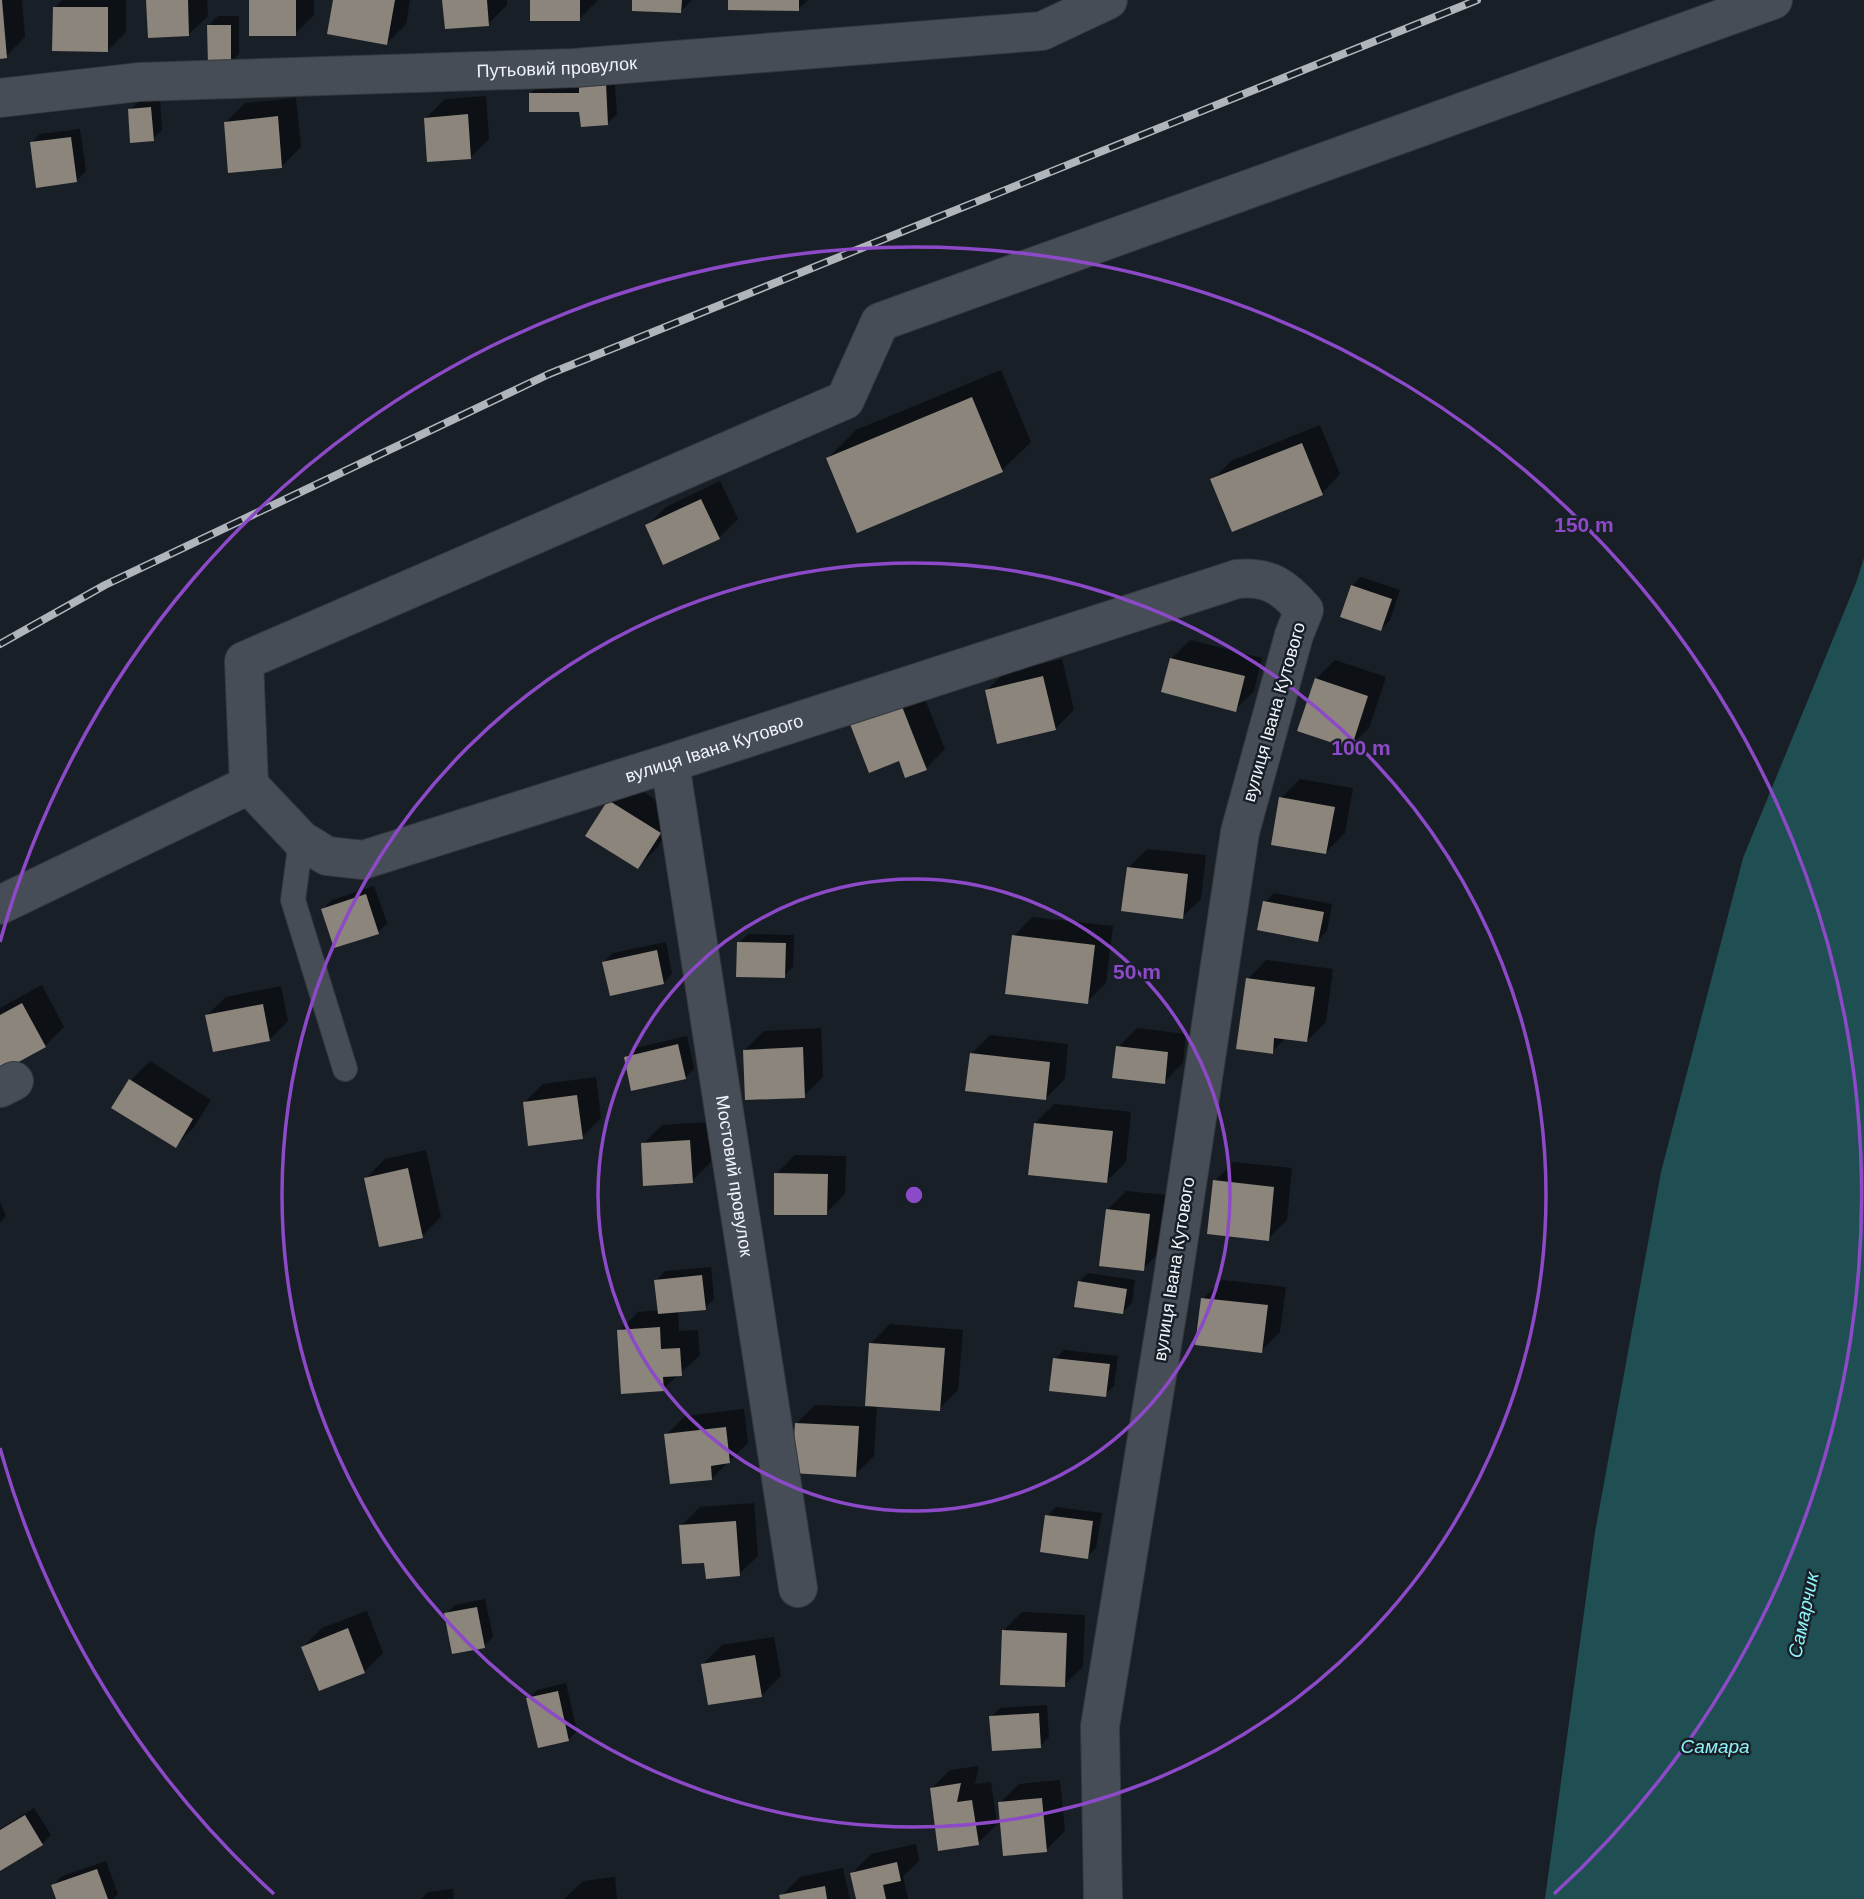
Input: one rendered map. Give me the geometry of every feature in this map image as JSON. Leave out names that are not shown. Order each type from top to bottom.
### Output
[{"type":"street","name":"Путьовий провулок","points":[[0,98],[139,82],[574,68],[1042,31],[1108,0]]},
{"type":"street","points":[[0,905],[249,785],[244,660],[845,400],[880,322],[1773,0]]},
{"type":"street","name":"вулиця Івана Кутового","points":[[249,785],[301,840],[327,856],[363,860],[1237,579],[1254,577],[1273,583],[1290,594],[1304,610],[1294,635],[1240,832],[1170,1298],[1100,1726],[1103,1899]]},
{"type":"street","name":"Мостовий провулок","points":[[670,763],[798,1588]]},
{"type":"lane","points":[[301,840],[293,900],[345,1069]]},
{"type":"water","name":"Самара","points":[[1864,558],[1864,1899],[1545,1899],[1595,1532],[1661,1172],[1743,858]]},
{"type":"building","points":[[0,0],[7,58],[0,59]]},
{"type":"building","points":[[146,0],[188,0],[189,36],[148,38]]},
{"type":"building","points":[[249,0],[296,0],[296,36],[249,36]]},
{"type":"building","points":[[333,0],[395,0],[387,45],[327,34]]},
{"type":"building","points":[[442,0],[487,0],[489,26],[445,29]]},
{"type":"building","points":[[530,0],[580,0],[580,21],[530,21]]},
{"type":"building","points":[[632,0],[682,0],[681,13],[632,11]]},
{"type":"building","points":[[728,0],[799,0],[799,11],[728,10]]},
{"type":"building","points":[[53,7],[108,7],[108,52],[52,51]]},
{"type":"building","points":[[207,25],[231,25],[231,64],[208,65]]},
{"type":"building","points":[[606,83],[608,125],[581,127],[579,112],[529,112],[529,93],[579,93],[579,85]]},
{"type":"building","points":[[151,107],[154,141],[130,143],[128,109]]},
{"type":"building","points":[[468,114],[471,159],[427,162],[424,118]]},
{"type":"building","points":[[278,116],[282,168],[228,173],[224,122]]},
{"type":"building","points":[[71,137],[77,182],[36,188],[30,142]]},
{"type":"building","points":[[972,397],[1003,472],[857,533],[826,458]]},
{"type":"building","points":[[1302,443],[1323,495],[1232,532],[1210,479]]},
{"type":"building","points":[[701,499],[720,539],[663,565],[645,525]]},
{"type":"building","points":[[1351,585],[1392,599],[1381,631],[1340,617]]},
{"type":"building","points":[[1170,658],[1245,676],[1236,712],[1161,692]]},
{"type":"building","points":[[1043,676],[1056,730],[997,744],[985,690]]},
{"type":"building","points":[[1315,678],[1368,696],[1351,749],[1297,731]]},
{"type":"building","points":[[901,704],[927,770],[905,778],[899,761],[869,773],[850,724]]},
{"type":"building","points":[[1279,797],[1335,807],[1326,854],[1271,845]]},
{"type":"building","points":[[608,800],[661,833],[638,869],[585,836]]},
{"type":"building","points":[[1127,867],[1188,874],[1183,919],[1121,911]]},
{"type":"building","points":[[366,894],[379,934],[334,948],[321,909]]},
{"type":"building","points":[[1263,901],[1324,912],[1318,942],[1257,930]]},
{"type":"building","points":[[1012,935],[1095,945],[1088,1004],[1005,994]]},
{"type":"building","points":[[737,942],[786,943],[785,978],[736,977]]},
{"type":"building","points":[[657,950],[664,984],[610,996],[602,962]]},
{"type":"building","points":[[1246,978],[1315,987],[1307,1042],[1274,1038],[1273,1054],[1236,1049]]},
{"type":"building","points":[[22,1003],[46,1047],[0,1072],[0,1015]]},
{"type":"building","points":[[263,1004],[270,1041],[213,1052],[205,1015]]},
{"type":"building","points":[[678,1044],[686,1079],[631,1091],[624,1057]]},
{"type":"building","points":[[1116,1046],[1168,1052],[1165,1084],[1112,1078]]},
{"type":"building","points":[[803,1047],[805,1098],[745,1100],[743,1050]]},
{"type":"building","points":[[970,1053],[1050,1062],[1046,1100],[965,1091]]},
{"type":"building","points":[[129,1079],[193,1119],[176,1148],[111,1108]]},
{"type":"building","points":[[577,1095],[583,1139],[528,1146],[523,1102]]},
{"type":"building","points":[[1034,1123],[1113,1131],[1107,1183],[1028,1175]]},
{"type":"building","points":[[690,1140],[693,1183],[643,1186],[641,1143]]},
{"type":"building","points":[[408,1168],[423,1238],[379,1247],[364,1178]]},
{"type":"building","points":[[774,1173],[828,1174],[827,1215],[774,1215]]},
{"type":"building","points":[[1213,1180],[1274,1187],[1269,1241],[1207,1234]]},
{"type":"building","points":[[1106,1209],[1150,1214],[1144,1271],[1099,1266]]},
{"type":"building","points":[[702,1275],[706,1310],[658,1314],[654,1280]]},
{"type":"building","points":[[1078,1281],[1127,1289],[1123,1314],[1074,1307]]},
{"type":"building","points":[[1201,1298],[1268,1305],[1262,1353],[1195,1345]]},
{"type":"building","points":[[660,1327],[661,1349],[680,1348],[682,1376],[663,1377],[664,1391],[621,1394],[617,1330]]},
{"type":"building","points":[[869,1343],[945,1348],[940,1411],[865,1406]]},
{"type":"building","points":[[1053,1358],[1110,1364],[1106,1397],[1049,1391]]},
{"type":"building","points":[[795,1423],[859,1426],[856,1477],[792,1473]]},
{"type":"building","points":[[726,1427],[730,1463],[711,1466],[712,1480],[670,1484],[664,1434]]},
{"type":"building","points":[[1045,1515],[1093,1521],[1088,1559],[1040,1552]]},
{"type":"building","points":[[736,1521],[740,1576],[706,1579],[704,1563],[682,1564],[679,1525]]},
{"type":"building","points":[[477,1607],[485,1648],[452,1654],[444,1613]]},
{"type":"building","points":[[348,1628],[365,1673],[319,1691],[301,1647]]},
{"type":"building","points":[[1002,1630],[1067,1633],[1065,1687],[1000,1685]]},
{"type":"building","points":[[755,1655],[762,1697],[708,1705],[701,1664]]},
{"type":"building","points":[[558,1691],[569,1741],[538,1748],[526,1698]]},
{"type":"building","points":[[1039,1713],[1041,1748],[992,1751],[989,1716]]},
{"type":"building","points":[[961,1783],[957,1802],[972,1800],[979,1845],[938,1851],[930,1788]]},
{"type":"building","points":[[1042,1798],[1047,1852],[1003,1856],[998,1802]]},
{"type":"building","points":[[25,1815],[43,1845],[0,1871],[0,1830]]},
{"type":"building","points":[[897,1862],[901,1881],[883,1885],[886,1899],[856,1899],[850,1873]]},
{"type":"building","points":[[97,1869],[108,1899],[56,1899],[51,1885]]},
{"type":"building","points":[[825,1886],[827,1899],[780,1899],[779,1895]]},
{"type":"railway","points":[[0,644],[105,585],[549,374],[1477,0]]},
{"type":"water label","name":"Самарчик","points":[[1803,1615]]}]
